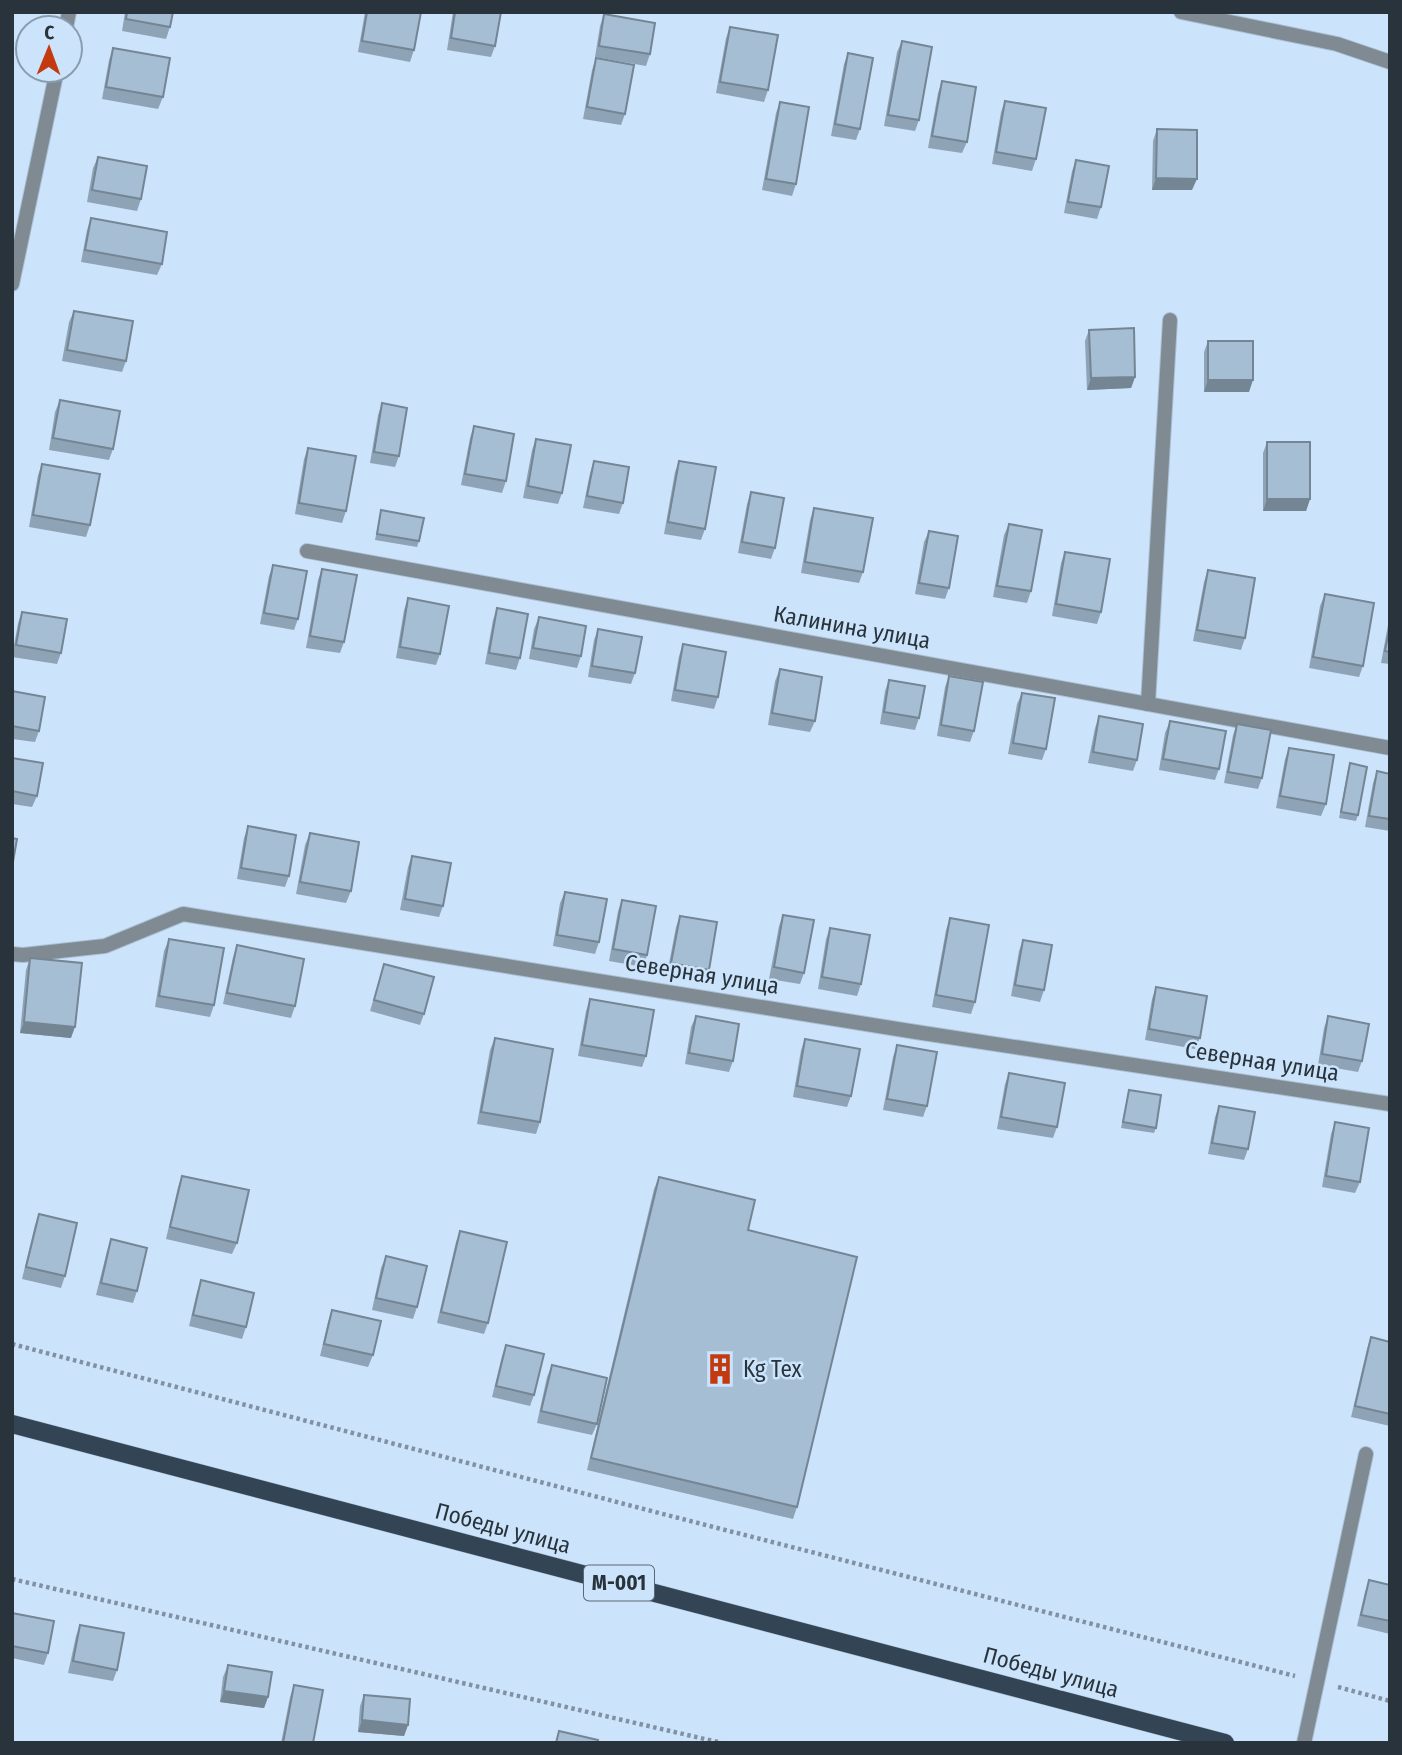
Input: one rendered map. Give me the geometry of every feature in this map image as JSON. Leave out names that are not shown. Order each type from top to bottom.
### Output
[{"type":"main road","name":"Победы улица","points":[[12,1424],[1225,1743]]},
{"type":"street","points":[[1181,12],[1337,44],[1390,62]]},
{"type":"street","points":[[12,284],[54,84]]},
{"type":"street","points":[[1148,704],[1170,320]]},
{"type":"street","name":"Калинина улица","points":[[307,551],[1390,748]]},
{"type":"street","name":"Северная улица","points":[[12,954],[105,946],[183,914],[902,1030],[1390,1104]]},
{"type":"street","points":[[1304,1743],[1366,1454]]},
{"type":"path","points":[[12,1344],[1390,1701]]},
{"type":"path","points":[[12,1579],[722,1743]]},
{"type":"building","points":[[127,12],[173,12],[170,27],[126,19]]},
{"type":"building","points":[[367,12],[421,12],[414,50],[362,41]]},
{"type":"building","points":[[455,12],[501,12],[495,46],[451,38]]},
{"type":"building","points":[[604,14],[655,23],[650,54],[599,46]]},
{"type":"building","points":[[730,27],[778,35],[768,90],[720,82]]},
{"type":"building","points":[[902,41],[932,47],[919,120],[888,115]]},
{"type":"building","points":[[113,48],[170,58],[163,97],[106,87]]},
{"type":"building","points":[[848,53],[873,58],[860,129],[835,124]]},
{"type":"building","points":[[596,58],[634,65],[625,114],[587,107]]},
{"type":"building","points":[[942,81],[976,87],[967,142],[932,136]]},
{"type":"building","points":[[1005,101],[1046,108],[1036,159],[996,152]]},
{"type":"building","points":[[780,102],[809,107],[796,184],[766,179]]},
{"type":"building","points":[[1157,129],[1197,130],[1197,179],[1156,178]]},
{"type":"building","points":[[98,157],[147,166],[141,199],[92,190]]},
{"type":"building","points":[[1076,160],[1109,166],[1101,207],[1068,202]]},
{"type":"building","points":[[91,218],[167,232],[162,264],[85,250]]},
{"type":"building","points":[[74,311],[133,321],[126,361],[67,350]]},
{"type":"building","points":[[1134,328],[1135,377],[1091,378],[1089,330]]},
{"type":"building","points":[[1208,341],[1253,341],[1253,380],[1208,380]]},
{"type":"building","points":[[60,400],[120,411],[113,449],[53,438]]},
{"type":"building","points":[[382,403],[407,408],[399,456],[374,452]]},
{"type":"building","points":[[474,426],[514,434],[506,481],[465,474]]},
{"type":"building","points":[[536,439],[571,445],[562,493],[528,486]]},
{"type":"building","points":[[1267,442],[1310,442],[1310,499],[1267,499]]},
{"type":"building","points":[[308,448],[356,456],[346,511],[299,503]]},
{"type":"building","points":[[594,461],[629,467],[623,503],[587,496]]},
{"type":"building","points":[[679,461],[716,467],[705,529],[668,522]]},
{"type":"building","points":[[42,464],[100,474],[90,525],[33,515]]},
{"type":"building","points":[[751,492],[784,498],[775,548],[742,542]]},
{"type":"building","points":[[814,508],[873,518],[863,572],[805,562]]},
{"type":"building","points":[[381,510],[424,518],[419,541],[377,534]]},
{"type":"building","points":[[1009,524],[1042,530],[1031,591],[997,586]]},
{"type":"building","points":[[929,531],[958,536],[949,588],[919,583]]},
{"type":"building","points":[[1065,552],[1110,559],[1101,612],[1056,604]]},
{"type":"building","points":[[273,565],[307,571],[298,619],[264,613]]},
{"type":"building","points":[[322,569],[357,575],[344,642],[310,636]]},
{"type":"building","points":[[1208,570],[1255,578],[1245,638],[1197,630]]},
{"type":"building","points":[[1325,594],[1374,603],[1363,666],[1313,657]]},
{"type":"building","points":[[408,598],[449,606],[440,654],[400,647]]},
{"type":"building","points":[[497,608],[528,614],[520,658],[489,653]]},
{"type":"building","points":[[22,612],[67,619],[61,653],[16,645]]},
{"type":"building","points":[[539,617],[586,626],[581,656],[533,648]]},
{"type":"building","points":[[1390,625],[1390,652],[1385,651]]},
{"type":"building","points":[[598,629],[642,637],[635,673],[592,666]]},
{"type":"building","points":[[683,644],[726,652],[718,697],[675,690]]},
{"type":"building","points":[[780,669],[822,677],[815,721],[772,713]]},
{"type":"building","points":[[949,676],[983,682],[974,731],[941,725]]},
{"type":"building","points":[[889,680],[925,686],[919,718],[884,712]]},
{"type":"building","points":[[12,691],[45,697],[39,731],[12,726]]},
{"type":"building","points":[[1022,693],[1055,698],[1046,749],[1013,743]]},
{"type":"building","points":[[1099,716],[1143,724],[1137,760],[1093,752]]},
{"type":"building","points":[[1170,721],[1226,731],[1219,769],[1163,759]]},
{"type":"building","points":[[1237,724],[1271,730],[1262,778],[1228,772]]},
{"type":"building","points":[[1289,748],[1334,755],[1326,804],[1280,796]]},
{"type":"building","points":[[12,758],[43,763],[37,796],[12,791]]},
{"type":"building","points":[[1350,763],[1367,767],[1358,815],[1341,812]]},
{"type":"building","points":[[1377,771],[1390,774],[1390,819],[1369,816]]},
{"type":"building","points":[[248,826],[296,835],[289,876],[241,868]]},
{"type":"building","points":[[310,833],[359,842],[351,891],[300,882]]},
{"type":"building","points":[[12,838],[17,839],[12,867]]},
{"type":"building","points":[[412,856],[451,863],[443,906],[405,899]]},
{"type":"building","points":[[565,892],[607,899],[599,942],[557,935]]},
{"type":"building","points":[[622,900],[656,906],[647,955],[613,949]]},
{"type":"building","points":[[783,915],[814,920],[804,973],[774,967]]},
{"type":"building","points":[[680,916],[717,922],[709,970],[671,963]]},
{"type":"building","points":[[950,918],[989,925],[975,1002],[936,995]]},
{"type":"building","points":[[830,928],[870,935],[861,984],[822,977]]},
{"type":"building","points":[[169,939],[224,948],[214,1005],[159,996]]},
{"type":"building","points":[[1023,940],[1052,945],[1044,990],[1015,985]]},
{"type":"building","points":[[237,945],[304,959],[295,1006],[227,993]]},
{"type":"building","points":[[30,958],[82,963],[75,1027],[24,1022]]},
{"type":"building","points":[[384,964],[434,977],[424,1014],[374,1000]]},
{"type":"building","points":[[1156,987],[1207,996],[1200,1038],[1149,1029]]},
{"type":"building","points":[[590,999],[654,1010],[646,1056],[582,1045]]},
{"type":"building","points":[[696,1016],[739,1024],[733,1061],[689,1053]]},
{"type":"building","points":[[1328,1016],[1369,1024],[1362,1061],[1322,1054]]},
{"type":"building","points":[[495,1038],[553,1049],[540,1122],[481,1112]]},
{"type":"building","points":[[805,1039],[860,1049],[851,1096],[797,1086]]},
{"type":"building","points":[[897,1045],[937,1052],[927,1106],[887,1099]]},
{"type":"building","points":[[1009,1073],[1065,1083],[1057,1127],[1001,1117]]},
{"type":"building","points":[[1129,1090],[1161,1095],[1156,1128],[1123,1122]]},
{"type":"building","points":[[1219,1106],[1255,1112],[1248,1149],[1212,1143]]},
{"type":"building","points":[[1335,1122],[1369,1128],[1360,1182],[1326,1176]]},
{"type":"building","points":[[182,1176],[249,1190],[237,1243],[170,1227]]},
{"type":"building","name":"Kg Tex","points":[[659,1177],[755,1200],[748,1230],[857,1257],[797,1507],[591,1458]]},
{"type":"building","points":[[39,1214],[77,1223],[65,1276],[26,1267]]},
{"type":"building","points":[[460,1231],[507,1242],[488,1323],[441,1312]]},
{"type":"building","points":[[111,1239],[147,1248],[137,1291],[101,1283]]},
{"type":"building","points":[[386,1256],[427,1266],[417,1307],[376,1298]]},
{"type":"building","points":[[201,1280],[254,1293],[246,1327],[193,1315]]},
{"type":"building","points":[[332,1310],[381,1321],[373,1355],[324,1344]]},
{"type":"building","points":[[1371,1337],[1390,1342],[1390,1414],[1355,1406]]},
{"type":"building","points":[[506,1345],[544,1354],[534,1395],[496,1386]]},
{"type":"building","points":[[552,1365],[607,1378],[597,1424],[541,1411]]},
{"type":"building","points":[[1369,1580],[1390,1585],[1390,1621],[1361,1615]]},
{"type":"building","points":[[12,1613],[54,1621],[48,1653],[12,1646]]},
{"type":"building","points":[[80,1625],[124,1633],[117,1670],[73,1661]]},
{"type":"building","points":[[228,1665],[272,1672],[268,1697],[224,1691]]},
{"type":"building","points":[[294,1685],[323,1690],[313,1743],[283,1743]]},
{"type":"building","points":[[364,1695],[410,1699],[408,1725],[362,1720]]},
{"type":"building","points":[[559,1731],[598,1740],[597,1743],[556,1743]]},
{"type":"place","name":"Kg Tex","points":[[720,1369]]}]
